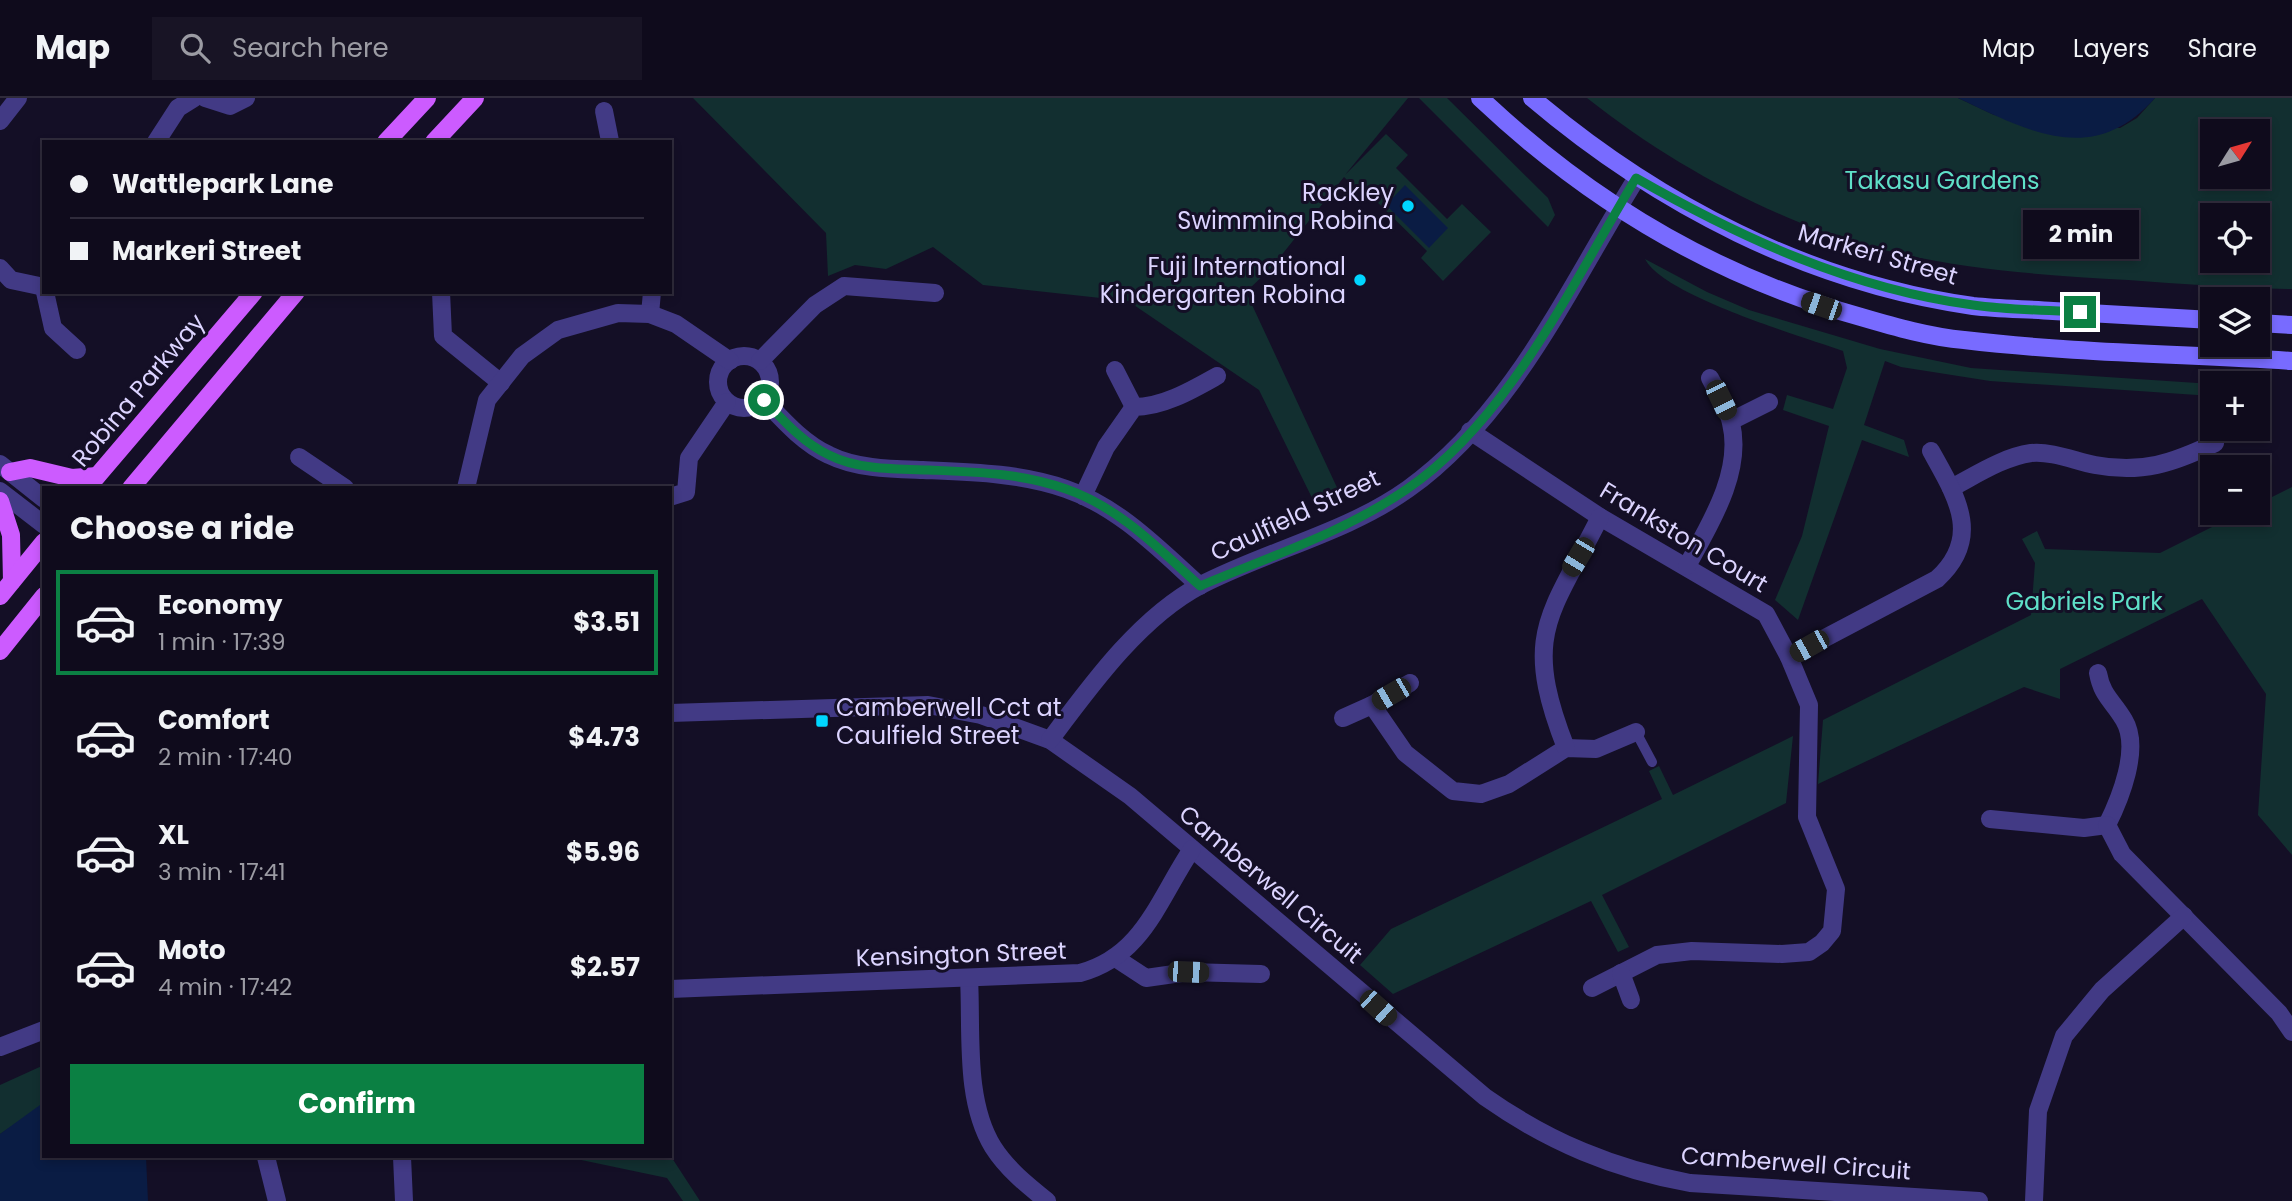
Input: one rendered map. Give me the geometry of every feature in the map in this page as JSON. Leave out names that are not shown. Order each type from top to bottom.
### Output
[{"type":"main road","points":[[388,140],[427,98]]},
{"type":"main road","points":[[436,140],[475,98]]},
{"type":"main road","points":[[1480,98],[1539,152],[1617,209],[1705,258],[1770,288],[1896,327],[1963,340],[2292,361]]},
{"type":"main road","name":"Markeri Street","points":[[1532,98],[1636,178],[1693,211],[1821,268],[1973,306],[2200,319]]},
{"type":"main road","name":"Robina Parkway","points":[[92,482],[252,294]]},
{"type":"main road","points":[[133,486],[294,294]]},
{"type":"main road","points":[[2270,324],[2292,325]]},
{"type":"main road","points":[[5,468],[30,468],[92,482]]},
{"type":"main road","points":[[0,501],[11,535],[12,581]]},
{"type":"main road","points":[[0,596],[42,544]]},
{"type":"main road","points":[[0,651],[42,598]]},
{"type":"street","points":[[0,121],[18,98]]},
{"type":"street","points":[[157,140],[178,108],[194,98]]},
{"type":"street","points":[[205,98],[230,106],[246,98]]},
{"type":"street","points":[[604,111],[609,140]]},
{"type":"street","name":"Caulfield Street","points":[[1051,740],[1102,671],[1162,613],[1200,586],[1345,524],[1407,489],[1470,431],[1535,346],[1636,178]]},
{"type":"street","points":[[0,268],[11,280],[42,287]]},
{"type":"street","points":[[760,362],[815,305],[844,286],[936,293]]},
{"type":"street","points":[[45,294],[53,328],[76,350]]},
{"type":"street","points":[[441,294],[443,337],[501,383]]},
{"type":"street","points":[[650,314],[652,294]]},
{"type":"street","points":[[466,486],[487,400],[523,356],[558,330],[618,313],[650,314],[676,324],[730,361]]},
{"type":"street","points":[[743,356],[760,362],[769,373],[771,384],[764,400],[743,409],[727,402],[718,385],[719,376],[730,361],[743,356]]},
{"type":"street","points":[[1115,370],[1134,407]]},
{"type":"street","points":[[1134,407],[1146,407],[1166,400],[1217,376]]},
{"type":"street","points":[[1687,566],[1714,516],[1735,453],[1731,421],[1710,378]]},
{"type":"street","points":[[764,400],[807,442],[830,456],[864,466],[1002,475],[1034,480],[1083,496],[1141,534],[1200,586]]},
{"type":"street","points":[[672,496],[686,492],[689,458],[701,436],[727,402]]},
{"type":"street","points":[[1731,421],[1769,402]]},
{"type":"street","points":[[1083,496],[1106,447],[1134,407]]},
{"type":"street","name":"Frankston Court","points":[[1470,431],[1600,517],[1766,614],[1789,657],[1809,705],[1807,817],[1836,889],[1832,931],[1822,943],[1809,952],[1782,954],[1692,951],[1657,955],[1592,988]]},
{"type":"street","points":[[1951,488],[2013,458],[2032,453],[2098,465],[2139,468],[2172,463],[2215,443]]},
{"type":"street","points":[[1789,657],[1937,579],[1950,567],[1961,551],[1962,534],[1951,488],[1931,451]]},
{"type":"street","points":[[299,457],[342,486]]},
{"type":"street","points":[[5,468],[42,497]]},
{"type":"street","points":[[0,491],[42,523]]},
{"type":"street","points":[[1566,748],[1545,683],[1542,650],[1548,615],[1600,517]]},
{"type":"street","points":[[2098,673],[2101,689],[2126,722],[2129,733],[2122,793],[2107,825]]},
{"type":"street","points":[[1343,718],[1373,705],[1410,683]]},
{"type":"street","name":"Camberwell Circuit","points":[[672,713],[928,705],[981,715],[1051,740],[1101,773],[1453,1071],[1527,1125],[1579,1152],[1651,1176],[1728,1187],[1833,1197],[1979,1201]]},
{"type":"street","points":[[1373,705],[1405,753],[1452,791],[1481,794],[1510,784],[1566,748],[1596,749],[1636,732]]},
{"type":"street","points":[[1990,819],[2084,828],[2107,825]]},
{"type":"street","points":[[2107,825],[2122,854],[2279,1013],[2292,1032]]},
{"type":"street","name":"Kensington Street","points":[[672,989],[1080,974],[1117,959],[1144,929],[1192,849]]},
{"type":"street","points":[[2034,1201],[2038,1111],[2064,1036],[2102,990],[2184,916]]},
{"type":"street","points":[[1117,959],[1146,978],[1181,972],[1261,974]]},
{"type":"street","points":[[1621,973],[1631,1000]]},
{"type":"street","points":[[969,978],[979,1112],[992,1146],[1002,1160],[1046,1201]]},
{"type":"street","points":[[0,1046],[42,1031]]},
{"type":"street","points":[[266,1158],[277,1201]]},
{"type":"street","points":[[402,1158],[404,1201]]},
{"type":"lane","points":[[1636,732],[1652,762]]},
{"type":"green space","points":[[693,98],[1408,98],[1345,175],[1386,134],[1408,155],[1396,168],[1447,219],[1462,204],[1491,232],[1443,281],[1421,258],[1427,251],[1372,197],[1368,200],[1344,177],[1272,267],[1246,292],[1340,494],[1316,506],[1259,390],[1128,301],[983,285],[933,247],[886,269],[855,265],[828,276],[826,233]]},
{"type":"green space","points":[[1419,98],[1447,98],[1548,198],[1555,215],[1548,227]]},
{"type":"green space","name":"Takasu Gardens","points":[[1587,98],[1958,98],[1994,115],[2120,128],[2137,118],[2155,98],[2292,98],[2292,289],[2044,274],[1959,265],[1917,257],[1876,248],[1796,221],[1714,182],[1661,151]]},
{"type":"green space","points":[[1645,259],[1707,292],[1749,310],[1880,349],[1971,368],[2200,383],[2200,395],[1990,381],[1901,367],[1885,361],[1864,425],[1904,440],[1909,457],[1862,440],[1798,620],[1775,600],[1802,536],[1829,426],[1783,410],[1787,395],[1833,409],[1847,368],[1843,351],[1735,313],[1678,287],[1657,273]]},
{"type":"green space","name":"Gabriels Park","points":[[2292,487],[2292,855],[2258,815],[2266,694],[2202,599],[2060,669],[2060,699],[2024,687],[1818,784],[1823,720],[2031,615],[2035,563],[2022,539],[2037,531],[2045,549],[2160,553],[2216,525],[2270,525],[2270,498]]},
{"type":"green space","points":[[1793,736],[1786,803],[1602,895],[1629,947],[1618,952],[1591,901],[1393,994],[1360,965],[1391,929],[1662,799],[1649,771],[1659,766],[1673,795]]},
{"type":"green space","points":[[42,1066],[42,1106],[0,1134],[0,1085]]},
{"type":"green space","points":[[572,1158],[672,1158],[700,1201],[683,1201],[667,1178]]},
{"type":"water","points":[[1958,98],[2155,98],[2132,119],[2108,132],[2084,137],[2060,137],[2010,122]]},
{"type":"water","points":[[1405,185],[1448,228],[1429,248],[1386,205]]},
{"type":"water","points":[[42,1105],[42,1158],[146,1158],[148,1201],[0,1201],[0,1134]]},
{"type":"place","name":"Rackley Swimming Robina","points":[[1408,206]]},
{"type":"place","name":"Fuji International Kindergarten Robina","points":[[1360,280]]},
{"type":"place","name":"Camberwell Cct at Caulfield Street","points":[[822,721]]},
{"type":"route","points":[[764,400],[807,442],[830,456],[864,466],[1002,475],[1065,488],[1114,513],[1200,586],[1345,524],[1407,489],[1450,453],[1517,373],[1636,178],[1693,211],[1821,268],[1973,306],[2080,312]]}]
